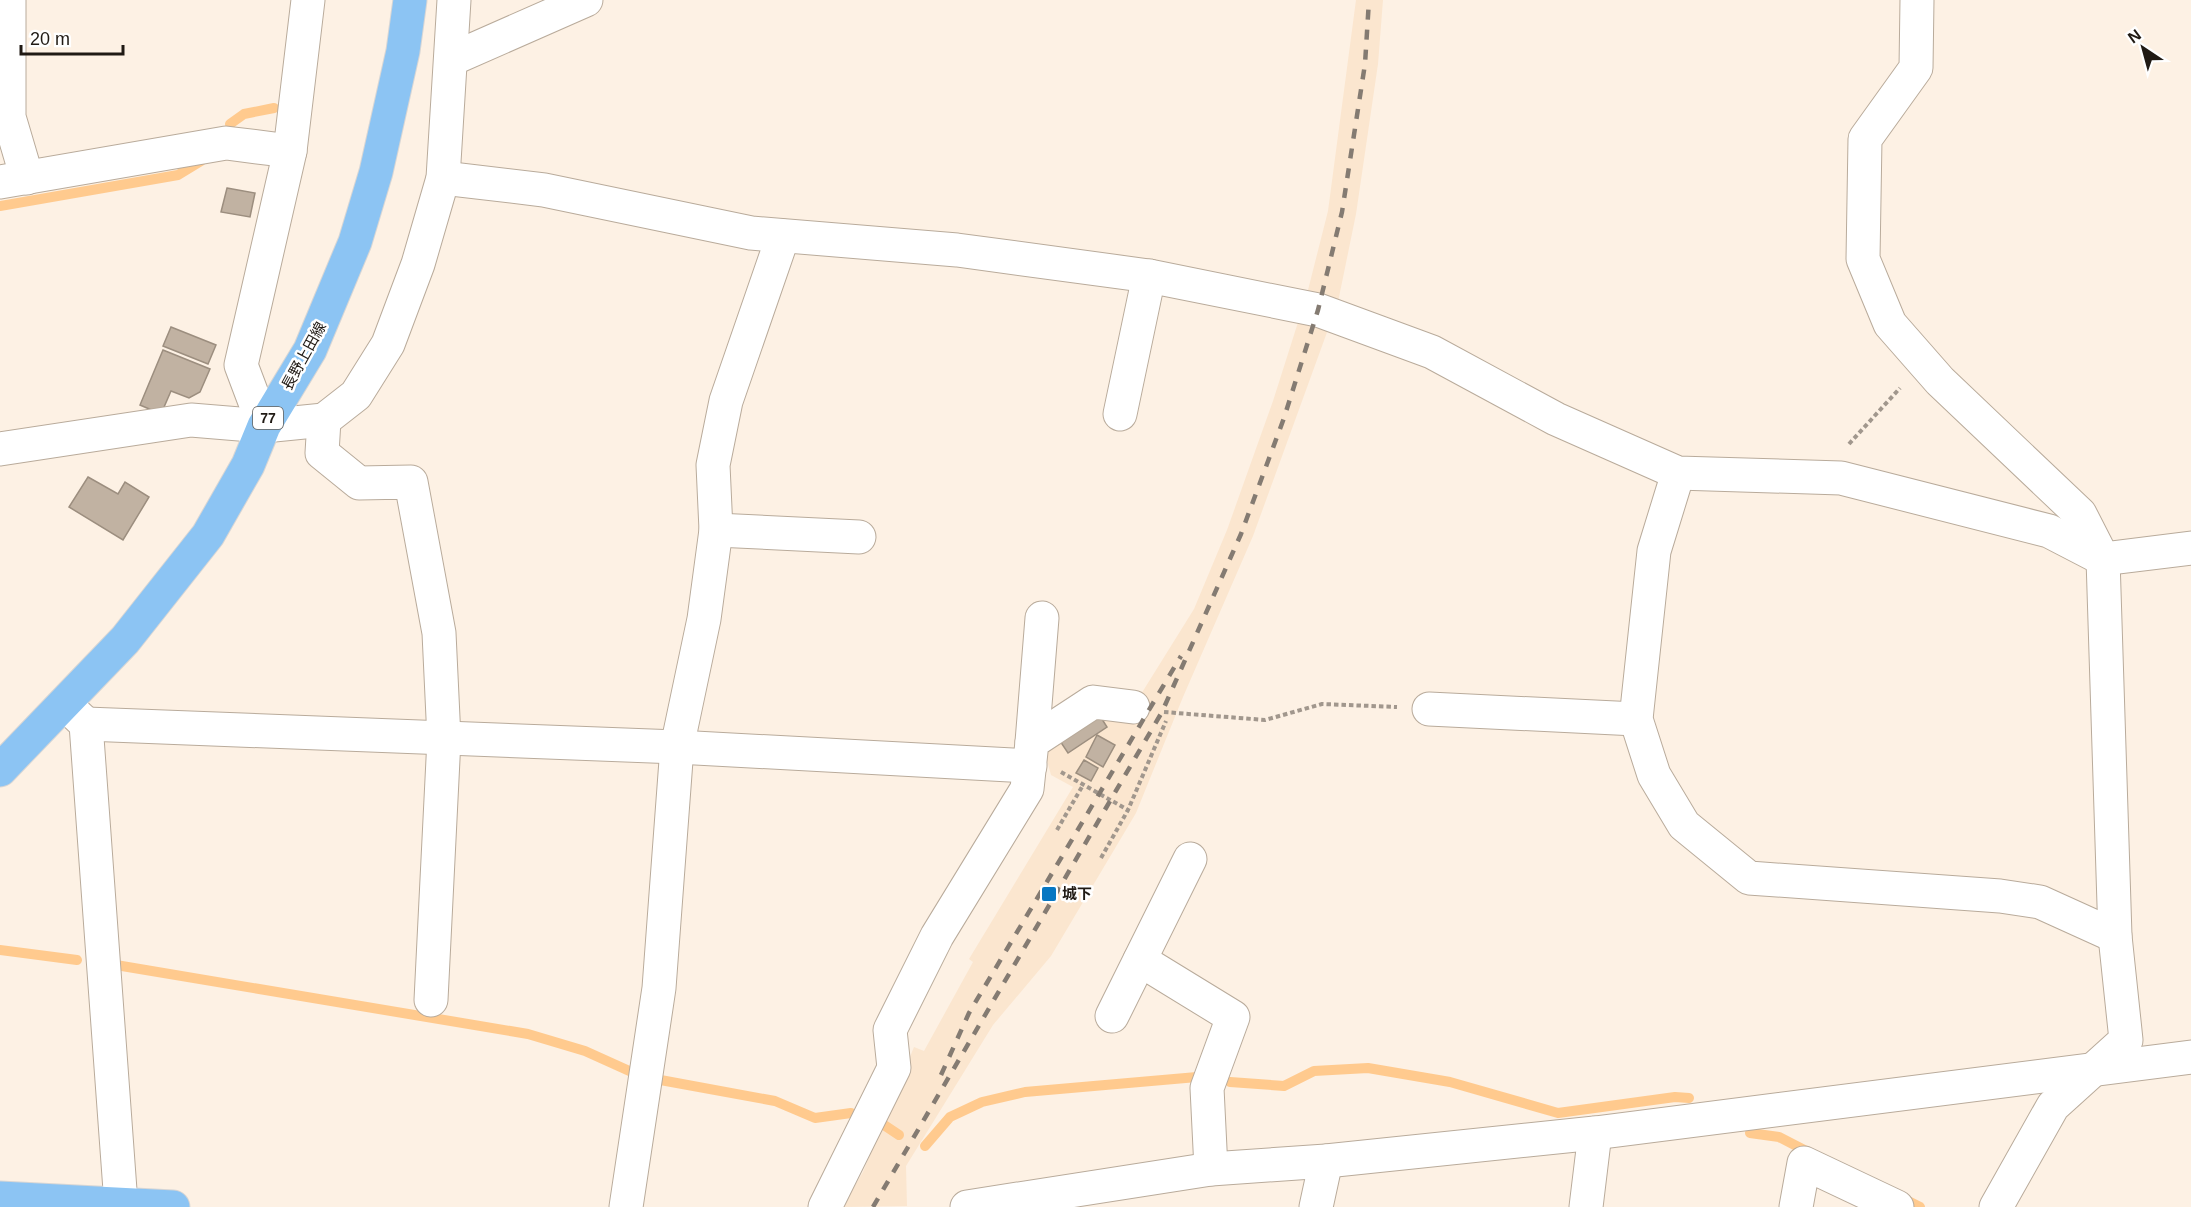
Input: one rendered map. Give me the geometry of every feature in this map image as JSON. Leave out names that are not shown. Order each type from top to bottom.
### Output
[{"type":"main road","name":"長野上田線","points":[[0,770],[76,714],[125,640],[208,535],[248,465],[264,426],[310,350],[355,242],[376,172],[403,51],[410,0]]},
{"type":"main road","points":[[0,1198],[173,1207]]},
{"type":"street","points":[[9,0],[9,117],[14,180],[226,143],[290,151]]},
{"type":"street","points":[[264,426],[241,365],[290,151],[308,0]]},
{"type":"street","points":[[0,449],[191,420],[264,426],[324,420],[356,395],[388,344],[418,264],[443,178],[454,0]]},
{"type":"street","points":[[452,59],[586,0]]},
{"type":"street","points":[[1917,0],[1916,68],[1865,139],[1863,259],[1890,324],[1924,362],[2080,514],[2103,559],[2115,936],[2126,1040],[2053,1106],[1996,1207]]},
{"type":"street","points":[[443,178],[544,190],[751,232],[957,250],[1149,276],[1318,310],[1432,352],[1556,419],[1678,473],[1841,478],[2049,531],[2103,559],[2191,548]]},
{"type":"street","points":[[626,1207],[659,988],[677,747],[704,619],[716,530],[713,465],[726,401],[783,236]]},
{"type":"street","points":[[1120,414],[1149,276]]},
{"type":"street","points":[[324,420],[322,453],[359,483],[411,482],[439,633],[444,739],[431,1000]]},
{"type":"street","points":[[1678,473],[1654,551],[1636,719],[1653,775],[1684,825],[1749,878],[2040,902],[2115,936]]},
{"type":"street","points":[[716,530],[860,537]]},
{"type":"street","points":[[825,1207],[894,1068],[890,1030],[937,936],[1027,789],[1042,618]]},
{"type":"street","points":[[121,1204],[76,714],[444,739],[677,747],[1031,754],[1093,702],[1133,707]]},
{"type":"street","points":[[1429,709],[1636,719]]},
{"type":"street","points":[[1112,1016],[1190,859]]},
{"type":"street","points":[[1140,960],[1233,1017],[1206,1088],[1210,1169]]},
{"type":"street","points":[[967,1207],[1210,1169],[1326,1161],[1595,1133],[2191,1057]]},
{"type":"street","points":[[1586,1207],[1595,1133]]},
{"type":"street","points":[[1316,1207],[1326,1161]]},
{"type":"street","points":[[1796,1207],[1804,1163],[1897,1207]]},
{"type":"path","points":[[1841,478],[1842,451],[1924,362]]},
{"type":"path","points":[[1176,713],[1266,720],[1322,704],[1429,709]]},
{"type":"path","points":[[1101,858],[1128,810],[1170,713]]},
{"type":"path","points":[[1031,754],[1128,810]]},
{"type":"path","points":[[1057,830],[1083,785]]},
{"type":"shaded area","name":"城下","points":[[1356,0],[1383,0],[1378,64],[1356,214],[1338,302],[1253,536],[1183,697],[1136,813],[1051,956],[993,1025],[906,1166],[907,1206],[842,1207],[863,1172],[914,1047],[924,1051],[973,962],[969,959],[1073,787],[1051,775],[1042,742],[1133,707],[1194,609],[1227,530],[1273,401],[1307,294],[1328,211]]},
{"type":"building","points":[[227,188],[255,193],[250,217],[221,212]]},
{"type":"building","points":[[171,327],[216,345],[208,364],[163,346]]},
{"type":"building","points":[[163,350],[210,369],[200,392],[189,398],[171,391],[161,414],[140,405]]},
{"type":"building","points":[[88,477],[118,494],[125,482],[149,497],[123,540],[69,507]]},
{"type":"building","points":[[1095,708],[1107,727],[1068,753],[1056,735]]},
{"type":"building","points":[[1097,735],[1115,745],[1103,767],[1086,757]]},
{"type":"building","points":[[1084,760],[1098,768],[1091,781],[1076,773]]},
{"type":"waterway","points":[[230,124],[244,114],[274,108]]},
{"type":"waterway","points":[[0,206],[178,175],[201,161]]},
{"type":"waterway","points":[[0,950],[77,960]]},
{"type":"waterway","points":[[110,964],[528,1034],[585,1051],[636,1074]]},
{"type":"waterway","points":[[1230,1082],[1284,1086],[1314,1071],[1368,1068],[1450,1082],[1558,1113],[1675,1097],[1689,1098]]},
{"type":"waterway","points":[[925,1146],[950,1117],[982,1102],[1025,1092],[1197,1077]]},
{"type":"waterway","points":[[655,1079],[775,1101],[815,1118],[851,1113]]},
{"type":"waterway","points":[[884,1125],[899,1135]]},
{"type":"waterway","points":[[1750,1133],[1779,1137],[1812,1154]]},
{"type":"waterway","points":[[1902,1198],[1920,1207]]},
{"type":"railway","points":[[873,1207],[1162,712],[1241,534],[1284,418],[1318,310],[1342,212],[1365,64],[1369,0]]},
{"type":"railway","points":[[941,1075],[969,1013],[1181,656]]},
{"type":"place","name":"城下","points":[[1049,894]]}]
